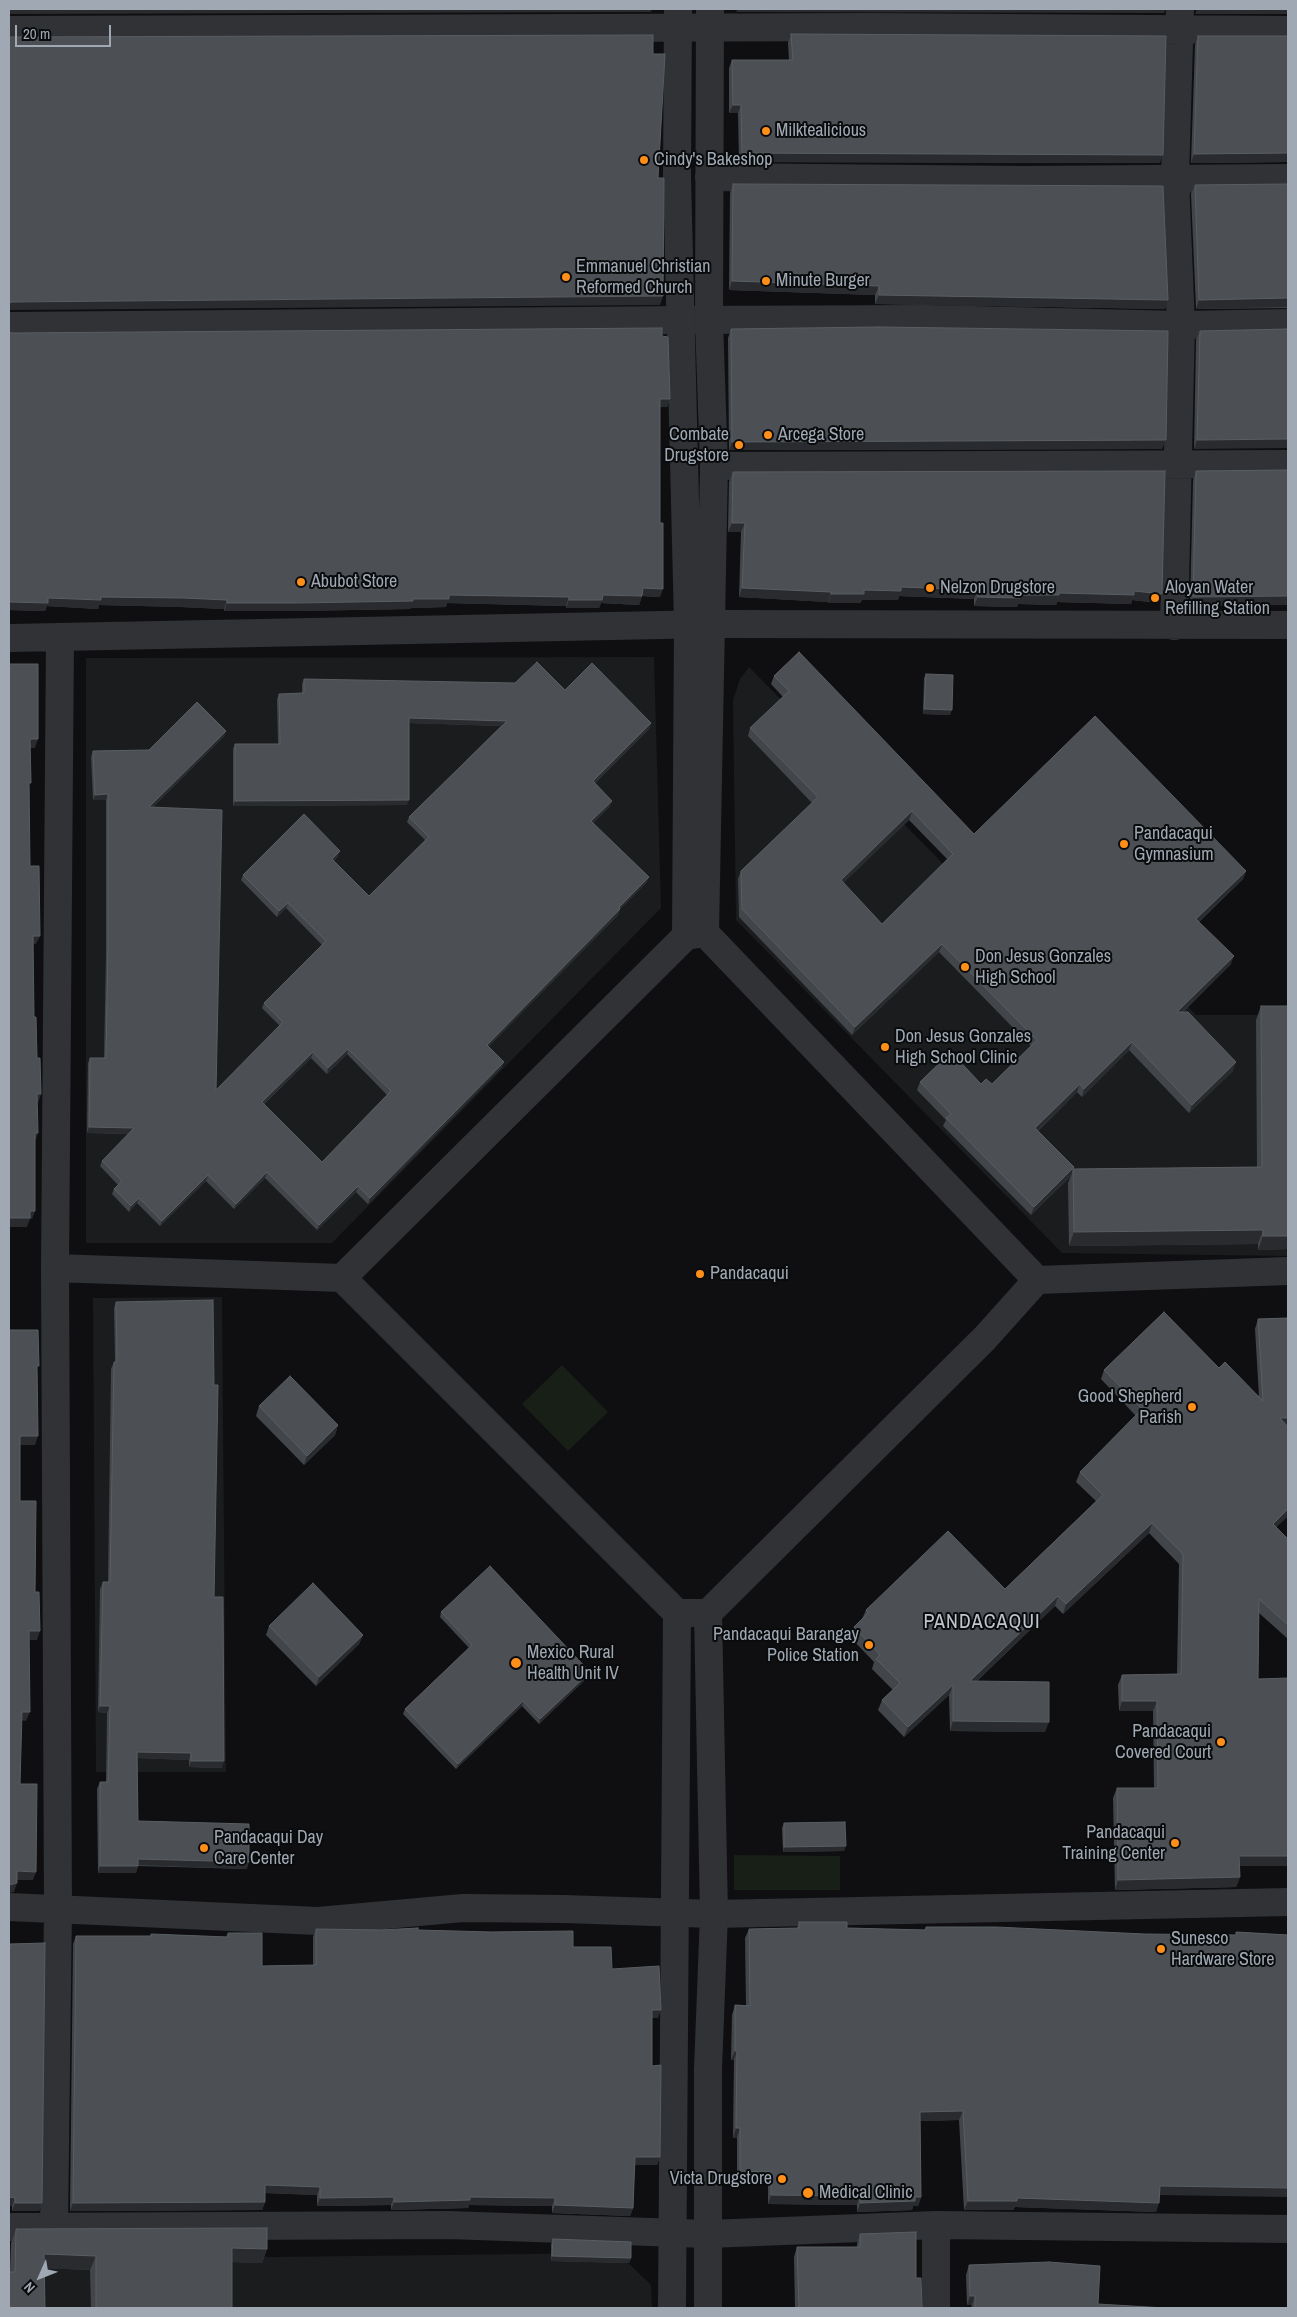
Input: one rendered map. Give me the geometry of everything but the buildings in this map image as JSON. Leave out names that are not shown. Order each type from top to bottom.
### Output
[{"type":"street","points":[[342,1278],[695,934],[700,624],[695,320],[709,177],[710,18]]},
{"type":"street","points":[[9,30],[710,18],[1180,19],[1288,30]]},
{"type":"street","points":[[678,19],[678,176],[714,466],[700,624]]},
{"type":"street","points":[[1174,626],[1176,465],[1181,325],[1175,178],[1180,19]]},
{"type":"street","points":[[709,177],[1015,180],[1288,178]]},
{"type":"street","points":[[9,326],[695,320],[928,320],[1181,325],[1288,322]]},
{"type":"street","points":[[714,466],[1288,464]]},
{"type":"street","points":[[9,638],[700,624],[1288,625]]},
{"type":"street","points":[[54,2227],[58,1908],[55,1268],[60,638]]},
{"type":"street","points":[[695,934],[1037,1280]]},
{"type":"street","points":[[55,1268],[342,1278],[677,1613],[708,1613],[986,1338],[1037,1280],[1288,1271]]},
{"type":"street","points":[[672,2308],[677,1613]]},
{"type":"street","points":[[708,1613],[714,1914],[708,2069],[710,2137],[708,2308]]},
{"type":"street","points":[[9,1907],[318,1921],[463,1908],[675,1911],[714,1914],[1288,1902]]},
{"type":"street","points":[[9,2227],[448,2225],[708,2234],[936,2225],[1288,2229]]},
{"type":"street","points":[[936,2225],[936,2308]]},
{"type":"shaded area","points":[[654,657],[661,908],[332,1243],[86,1243],[86,658]]},
{"type":"shaded area","name":"Don Jesus Gonzales High School","points":[[749,667],[978,899],[1030,848],[1196,1015],[1288,1015],[1288,1256],[1062,1253],[736,920],[733,700],[740,679]]},
{"type":"shaded area","points":[[222,1297],[226,1772],[96,1772],[93,1298]]},
{"type":"shaded area","points":[[562,1365],[608,1412],[568,1451],[522,1404]]},
{"type":"shaded area","points":[[734,1855],[840,1856],[840,1890],[734,1890]]},
{"type":"shaded area","points":[[618,2253],[651,2285],[652,2308],[9,2308],[9,2260]]},
{"type":"place","name":"Milktealicious","points":[[766,131]]},
{"type":"place","name":"Cindy's Bakeshop","points":[[644,160]]},
{"type":"place","name":"Emmanuel Christian Reformed Church","points":[[566,277]]},
{"type":"place","name":"Minute Burger","points":[[766,281]]},
{"type":"place","name":"Arcega Store","points":[[768,435]]},
{"type":"place","name":"Combate Drugstore","points":[[739,445]]},
{"type":"place","name":"Abubot Store","points":[[301,582]]},
{"type":"place","name":"Nelzon Drugstore","points":[[930,588]]},
{"type":"place","name":"Aloyan Water Refilling Station","points":[[1155,598]]},
{"type":"place","name":"Pandacaqui Gymnasium","points":[[1124,844]]},
{"type":"place","name":"Don Jesus Gonzales High School","points":[[965,967]]},
{"type":"place","name":"Don Jesus Gonzales High School Clinic","points":[[885,1047]]},
{"type":"place","name":"Pandacaqui","points":[[700,1274]]},
{"type":"place","name":"Good Shepherd Parish","points":[[1192,1407]]},
{"type":"place","name":"Pandacaqui Barangay Police Station","points":[[869,1645]]},
{"type":"place","name":"Mexico Rural Health Unit IV","points":[[516,1663]]},
{"type":"place","name":"Pandacaqui Covered Court","points":[[1221,1742]]},
{"type":"place","name":"Pandacaqui Training Center","points":[[1175,1843]]},
{"type":"place","name":"Pandacaqui Day Care Center","points":[[204,1848]]},
{"type":"place","name":"Sunesco Hardware Store","points":[[1161,1949]]},
{"type":"place","name":"Victa Drugstore","points":[[782,2179]]},
{"type":"place","name":"Medical Clinic","points":[[808,2193]]},
{"type":"district","name":"PANDACAQUI","points":[[982,1623]]}]
